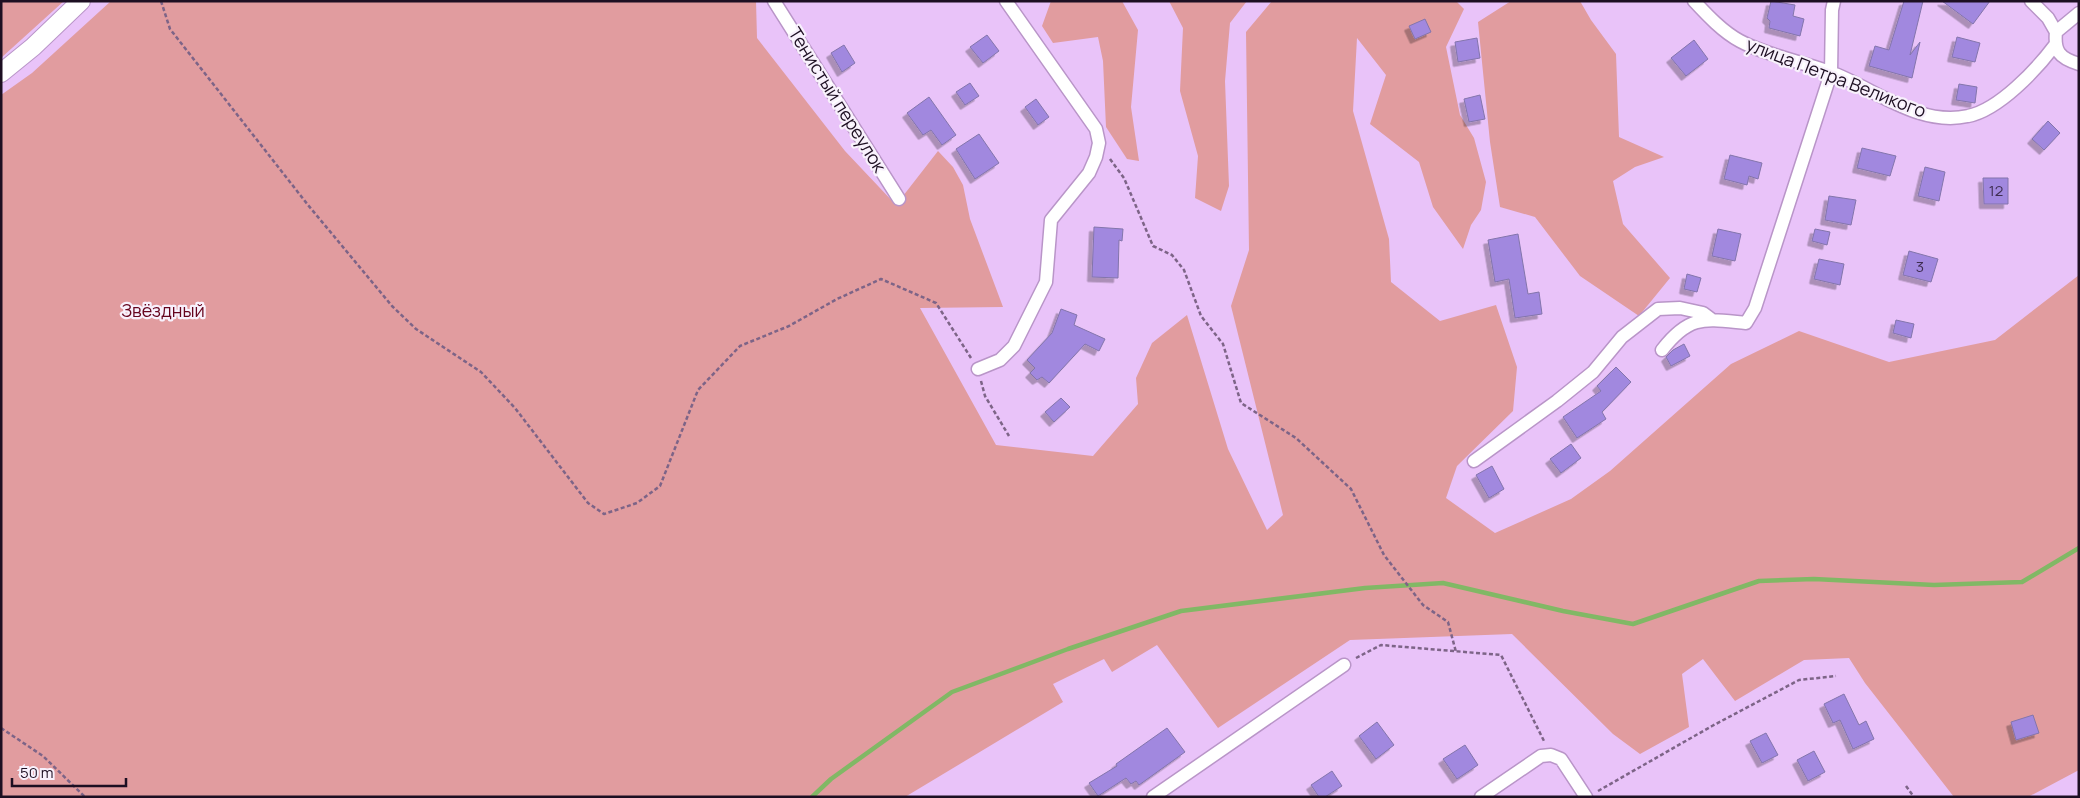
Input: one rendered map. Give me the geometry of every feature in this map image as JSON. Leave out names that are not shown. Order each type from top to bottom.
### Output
[{"type":"main road","points":[[1,73],[33,47],[81,1]]},
{"type":"street","name":"Тенистый переулок","points":[[774,1],[899,199]]},
{"type":"street","points":[[978,370],[1000,360],[1014,346],[1046,282],[1051,220],[1089,173],[1096,157],[1099,143],[1096,130],[1006,1]]},
{"type":"street","name":"улица Петра Великого","points":[[1694,1],[1710,18],[1740,41],[1783,58],[1831,72],[1873,94],[1920,114],[1946,118],[1969,116],[1986,108],[2001,100],[2036,69],[2055,45],[2063,58],[2076,63]]},
{"type":"street","points":[[1662,350],[1672,337],[1694,322],[1704,319],[1746,323],[1755,308],[1831,72],[1832,10],[1834,1]]},
{"type":"street","points":[[2031,1],[2048,18],[2056,32],[2055,45]]},
{"type":"street","points":[[2056,32],[2079,13]]},
{"type":"street","name":"улица Петра Великого","points":[[2036,69],[2050,63],[2076,63]]},
{"type":"street","points":[[1474,461],[1557,401],[1593,372],[1622,337],[1658,309],[1680,308],[1703,313],[1712,320]]},
{"type":"street","points":[[1153,797],[1344,665]]},
{"type":"street","points":[[1481,797],[1541,756],[1556,757],[1591,794]]},
{"type":"path","points":[[161,1],[170,30],[308,205],[392,306],[416,330],[482,372],[514,408],[588,503],[604,514],[638,503],[660,486],[698,390],[740,346],[789,326],[837,299],[881,279],[936,303],[978,370],[986,396],[1009,436]]},
{"type":"path","points":[[1099,143],[1124,178],[1153,246],[1172,255],[1184,270],[1201,316],[1223,344],[1242,403],[1296,438],[1351,489],[1384,556],[1423,605],[1448,622],[1456,652]]},
{"type":"path","points":[[1344,665],[1380,645],[1501,656],[1556,757]]},
{"type":"path","points":[[1591,794],[1799,680],[1836,676]]},
{"type":"path","points":[[1,728],[43,756],[85,797]]},
{"type":"path","points":[[1906,786],[1914,797]]},
{"type":"green space","points":[[1,1],[64,1],[1,58]]},
{"type":"green space","name":"Звёздный","points":[[111,1],[756,1],[757,38],[845,151],[896,205],[938,151],[953,167],[963,185],[970,219],[1003,307],[920,308],[996,445],[1093,456],[1138,404],[1136,378],[1152,343],[1187,315],[1228,449],[1267,530],[1283,515],[1231,306],[1249,250],[1246,32],[1272,1],[1456,1],[1464,9],[1446,47],[1460,115],[1474,138],[1486,182],[1481,210],[1471,225],[1463,249],[1433,207],[1419,162],[1370,124],[1386,75],[1357,38],[1353,111],[1389,239],[1391,282],[1440,321],[1496,305],[1517,367],[1513,411],[1457,466],[1446,498],[1495,533],[1571,499],[1610,471],[1731,364],[1799,331],[1889,362],[1995,340],[2079,275],[2079,770],[2028,797],[1954,797],[1865,683],[1849,658],[1804,660],[1735,701],[1703,659],[1682,674],[1689,727],[1640,754],[1613,734],[1512,634],[1350,640],[1218,728],[1157,645],[1112,672],[1104,659],[1053,684],[1063,702],[905,797],[1,797],[1,95],[32,73]]},
{"type":"green space","points":[[1051,1],[1122,1],[1138,30],[1131,107],[1139,161],[1127,159],[1106,127],[1103,61],[1098,37],[1053,43],[1042,26]]},
{"type":"green space","points":[[1169,1],[1247,1],[1230,23],[1225,81],[1229,186],[1221,211],[1195,198],[1198,156],[1180,91],[1183,28]]},
{"type":"green space","points":[[1511,1],[1580,1],[1591,20],[1616,54],[1619,137],[1664,157],[1635,167],[1613,181],[1623,224],[1670,278],[1639,316],[1580,276],[1535,217],[1500,207],[1490,142],[1478,22]]},
{"type":"building","points":[[1771,1],[1795,5],[1793,16],[1804,19],[1800,36],[1769,28],[1770,21],[1767,18]]},
{"type":"building","points":[[1904,1],[1923,1],[1910,55],[1920,42],[1912,78],[1869,66],[1875,46],[1889,50]]},
{"type":"building","points":[[1942,1],[1990,1],[1973,24]]},
{"type":"building","points":[[1425,19],[1431,32],[1415,39],[1409,26]]},
{"type":"building","points":[[987,35],[999,51],[983,63],[970,47]]},
{"type":"building","points":[[1957,37],[1980,43],[1975,62],[1952,57]]},
{"type":"building","points":[[1477,38],[1480,58],[1458,62],[1455,42]]},
{"type":"building","points":[[1694,40],[1708,59],[1686,76],[1671,58]]},
{"type":"building","points":[[844,45],[855,63],[842,72],[831,53]]},
{"type":"building","points":[[970,83],[979,96],[965,105],[956,92]]},
{"type":"building","points":[[1959,84],[1977,87],[1975,103],[1956,100]]},
{"type":"building","points":[[1480,95],[1485,119],[1469,122],[1464,99]]},
{"type":"building","points":[[929,97],[956,135],[942,145],[931,130],[923,135],[907,113]]},
{"type":"building","points":[[1036,99],[1049,117],[1038,125],[1025,107]]},
{"type":"building","points":[[2048,121],[2060,133],[2044,150],[2032,139]]},
{"type":"building","points":[[979,134],[999,163],[975,179],[956,149]]},
{"type":"building","points":[[1862,148],[1896,156],[1890,176],[1857,168]]},
{"type":"building","points":[[1730,155],[1762,163],[1758,179],[1749,176],[1747,185],[1724,179]]},
{"type":"building","points":[[1925,167],[1945,172],[1939,201],[1918,196]]},
{"type":"building","points":[[1983,178],[2008,178],[2008,204],[1984,204]]},
{"type":"building","points":[[1829,196],[1856,200],[1851,225],[1825,220]]},
{"type":"building","points":[[1094,227],[1123,229],[1122,241],[1119,240],[1118,278],[1092,277]]},
{"type":"building","points":[[1718,229],[1741,234],[1735,261],[1712,256]]},
{"type":"building","points":[[1815,229],[1830,232],[1827,245],[1812,241]]},
{"type":"building","points":[[1518,234],[1528,294],[1539,292],[1542,314],[1515,318],[1509,279],[1495,282],[1488,240]]},
{"type":"building","points":[[1909,251],[1938,259],[1931,282],[1903,275]]},
{"type":"building","points":[[1819,259],[1844,264],[1840,285],[1814,279]]},
{"type":"building","points":[[1687,274],[1701,278],[1697,292],[1684,289]]},
{"type":"building","points":[[1061,309],[1077,315],[1074,325],[1105,339],[1099,351],[1085,344],[1049,383],[1042,377],[1037,380],[1030,373],[1035,368],[1027,360],[1052,333]]},
{"type":"building","points":[[1896,320],[1914,324],[1911,338],[1893,333]]},
{"type":"building","points":[[1684,344],[1690,356],[1671,366],[1666,357],[1673,350]]},
{"type":"building","points":[[1616,367],[1631,382],[1602,412],[1606,419],[1577,438],[1563,417],[1601,391],[1597,386]]},
{"type":"building","points":[[1061,398],[1070,407],[1054,422],[1045,412]]},
{"type":"building","points":[[1571,444],[1581,458],[1561,473],[1550,459]]},
{"type":"building","points":[[1492,466],[1504,489],[1489,498],[1476,475]]},
{"type":"building","points":[[1844,694],[1859,725],[1866,721],[1874,739],[1853,749],[1840,720],[1833,723],[1824,704]]},
{"type":"building","points":[[2033,715],[2039,733],[2016,740],[2011,722]]},
{"type":"building","points":[[1377,722],[1394,745],[1376,759],[1359,736]]},
{"type":"building","points":[[1167,728],[1185,752],[1139,785],[1136,781],[1131,784],[1126,778],[1098,796],[1089,783],[1117,766],[1116,764]]},
{"type":"building","points":[[1766,733],[1778,755],[1762,763],[1750,741]]},
{"type":"building","points":[[1465,745],[1478,765],[1457,779],[1443,759]]},
{"type":"building","points":[[1814,751],[1825,772],[1808,781],[1797,760]]},
{"type":"building","points":[[1332,771],[1342,786],[1325,797],[1319,797],[1311,785]]},
{"type":"waterway","points":[[812,797],[831,779],[952,692],[1068,649],[1181,611],[1365,588],[1443,583],[1563,611],[1633,624],[1759,581],[1814,579],[1934,585],[2022,582],[2079,548]]}]
